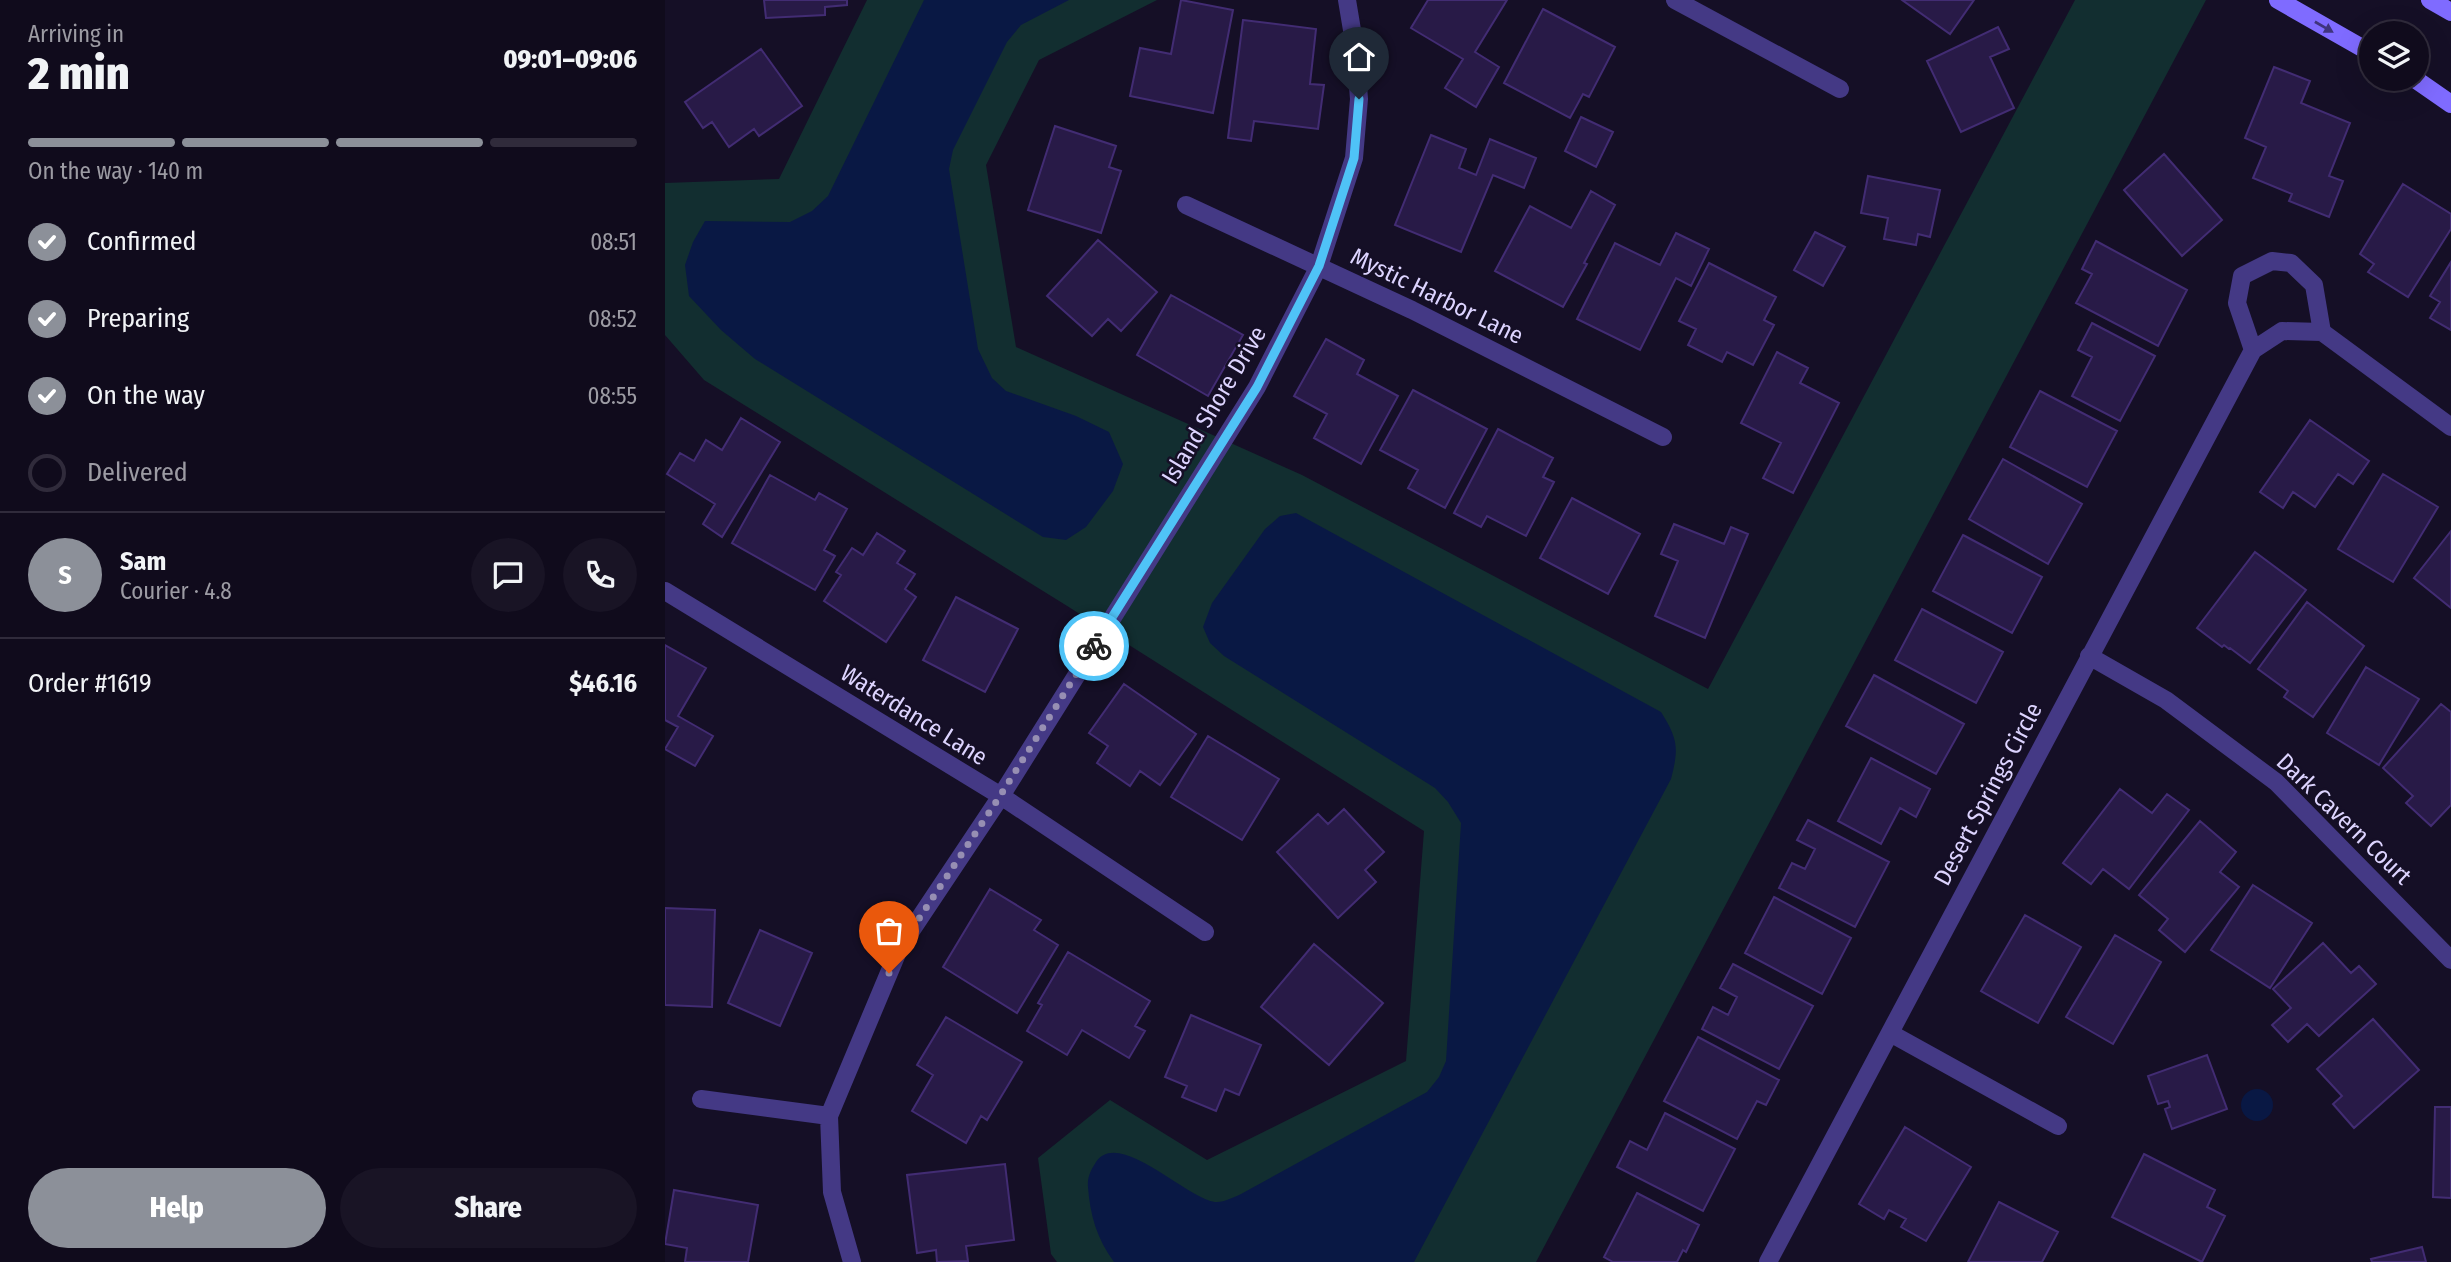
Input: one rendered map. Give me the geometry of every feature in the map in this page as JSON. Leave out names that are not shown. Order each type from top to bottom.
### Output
[{"type":"main road","points":[[2278,0],[2359,46]]},
{"type":"main road","points":[[2430,0],[2451,12]]},
{"type":"main road","points":[[2429,89],[2451,104]]},
{"type":"street","name":"Island Shore Drive","points":[[829,1116],[899,949],[1000,796],[1257,387],[1319,266],[1354,158],[1359,99],[1355,48],[1347,0]]},
{"type":"street","points":[[1675,0],[1840,89]]},
{"type":"street","name":"Mystic Harbor Lane","points":[[1186,205],[1412,310],[1663,437]]},
{"type":"street","points":[[2253,350],[2237,303],[2242,276],[2271,261],[2291,262],[2314,285],[2322,332],[2451,427]]},
{"type":"street","name":"Desert Springs Circle","points":[[1767,1262],[2253,350],[2281,331],[2322,332]]},
{"type":"street","name":"Waterdance Lane","points":[[665,591],[1000,796],[1206,932]]},
{"type":"street","name":"Dark Cavern Court","points":[[2089,656],[2166,700],[2276,782],[2451,960]]},
{"type":"street","points":[[1890,1033],[2058,1126]]},
{"type":"street","points":[[701,1099],[829,1116],[832,1192],[852,1262]]},
{"type":"green space","points":[[867,0],[1157,0],[1039,60],[986,165],[1016,347],[1302,475],[1708,689],[2075,0],[2206,0],[1536,1262],[1057,1262],[1051,1254],[1038,1158],[1110,1100],[1207,1160],[1406,1061],[1424,831],[704,380],[665,335],[665,183],[779,179]]},
{"type":"water","points":[[924,0],[1069,0],[1021,25],[1007,42],[953,150],[949,169],[978,349],[992,378],[1006,391],[1076,416],[1109,432],[1123,464],[1113,491],[1086,527],[1066,540],[1043,537],[755,359],[721,330],[689,296],[685,265],[693,242],[705,221],[790,222],[812,211],[828,196]]},
{"type":"water","points":[[1296,513],[1661,712],[1674,737],[1676,751],[1671,779],[1414,1262],[1114,1262],[1095,1226],[1088,1187],[1096,1162],[1106,1154],[1120,1153],[1136,1159],[1202,1198],[1215,1202],[1225,1201],[1427,1092],[1439,1077],[1446,1061],[1461,823],[1435,788],[1224,656],[1210,643],[1203,627],[1212,603],[1265,529],[1280,516]]},
{"type":"water","points":[[2257,1089],[2268,1094],[2273,1105],[2268,1116],[2257,1121],[2246,1116],[2241,1105],[2246,1094]]},
{"type":"building","points":[[764,0],[847,0],[847,5],[825,7],[825,15],[766,18]]},
{"type":"building","points":[[1181,0],[1233,10],[1213,113],[1130,96],[1140,48],[1171,54]]},
{"type":"building","points":[[1428,0],[1507,0],[1475,52],[1499,67],[1476,107],[1445,88],[1463,59],[1411,28]]},
{"type":"building","points":[[1902,0],[1974,0],[1950,34]]},
{"type":"building","points":[[1543,9],[1615,47],[1589,97],[1583,94],[1570,118],[1504,83]]},
{"type":"building","points":[[1243,20],[1316,29],[1310,84],[1324,85],[1318,129],[1254,121],[1251,141],[1228,138]]},
{"type":"building","points":[[1998,27],[2009,49],[1990,57],[2014,108],[1961,132],[1927,61]]},
{"type":"building","points":[[761,49],[802,106],[759,136],[754,129],[729,147],[712,122],[703,128],[685,102]]},
{"type":"building","points":[[2274,67],[2310,81],[2301,103],[2350,123],[2329,176],[2343,181],[2329,217],[2289,201],[2292,194],[2253,178],[2266,147],[2245,138]]},
{"type":"building","points":[[1581,117],[1613,132],[1596,167],[1565,151]]},
{"type":"building","points":[[1055,126],[1116,146],[1109,167],[1121,171],[1101,233],[1028,210]]},
{"type":"building","points":[[1431,135],[1466,149],[1459,168],[1476,175],[1490,139],[1536,158],[1524,188],[1493,175],[1461,252],[1395,225]]},
{"type":"building","points":[[2164,154],[2222,220],[2182,256],[2124,190]]},
{"type":"building","points":[[1868,176],[1940,190],[1930,237],[1918,234],[1916,245],[1884,239],[1888,218],[1861,213]]},
{"type":"building","points":[[2403,184],[2451,214],[2451,229],[2408,297],[2368,272],[2374,264],[2360,254]]},
{"type":"building","points":[[1591,191],[1615,205],[1563,307],[1495,271],[1530,206],[1571,228]]},
{"type":"building","points":[[1815,232],[1845,247],[1823,286],[1794,270]]},
{"type":"building","points":[[1676,233],[1709,249],[1691,286],[1676,278],[1640,350],[1577,319],[1615,243],[1660,265]]},
{"type":"building","points":[[1098,240],[1157,292],[1121,331],[1108,319],[1092,336],[1047,296]]},
{"type":"building","points":[[2096,241],[2187,290],[2158,346],[2076,303],[2092,274],[2082,269]]},
{"type":"building","points":[[2451,262],[2451,330],[2430,318],[2440,302],[2430,296]]},
{"type":"building","points":[[1709,263],[1776,297],[1764,320],[1774,325],[1753,365],[1727,352],[1722,362],[1688,345],[1696,329],[1679,321]]},
{"type":"building","points":[[1171,295],[1243,335],[1208,396],[1137,355]]},
{"type":"building","points":[[2092,323],[2155,356],[2120,421],[2072,396],[2092,357],[2078,350]]},
{"type":"building","points":[[1326,339],[1364,360],[1357,374],[1398,396],[1361,464],[1314,438],[1327,414],[1294,396]]},
{"type":"building","points":[[1777,352],[1808,368],[1800,383],[1839,403],[1793,493],[1763,478],[1781,443],[1741,423]]},
{"type":"building","points":[[1413,390],[1487,429],[1445,508],[1408,488],[1418,470],[1380,450]]},
{"type":"building","points":[[2040,391],[2117,431],[2087,487],[2010,447]]},
{"type":"building","points":[[741,418],[780,442],[722,537],[703,524],[715,504],[667,474],[680,453],[694,461],[706,440],[722,450]]},
{"type":"building","points":[[2310,420],[2369,461],[2353,484],[2338,474],[2315,507],[2293,492],[2283,508],[2260,492]]},
{"type":"building","points":[[1498,429],[1553,458],[1543,477],[1554,482],[1526,536],[1487,516],[1481,527],[1454,513]]},
{"type":"building","points":[[2003,459],[2082,504],[2048,564],[1969,519]]},
{"type":"building","points":[[2383,474],[2438,507],[2393,582],[2338,549]]},
{"type":"building","points":[[770,475],[815,500],[819,493],[847,509],[824,550],[835,556],[815,590],[732,543]]},
{"type":"building","points":[[1572,498],[1640,534],[1608,594],[1540,558]]},
{"type":"building","points":[[1674,524],[1724,544],[1731,527],[1748,534],[1705,638],[1655,616],[1678,561],[1661,554]]},
{"type":"building","points":[[2451,531],[2451,608],[2414,578]]},
{"type":"building","points":[[877,533],[905,551],[897,563],[915,574],[905,589],[916,597],[886,642],[824,601],[841,575],[836,572],[852,548],[863,555]]},
{"type":"building","points":[[1963,535],[2042,577],[2012,633],[1933,591]]},
{"type":"building","points":[[2255,552],[2306,590],[2250,663],[2197,628]]},
{"type":"building","points":[[956,597],[1018,629],[985,692],[923,660]]},
{"type":"building","points":[[2307,602],[2364,646],[2313,717],[2284,697],[2288,691],[2258,669]]},
{"type":"building","points":[[1922,609],[2003,652],[1976,703],[1895,660]]},
{"type":"building","points":[[665,645],[706,668],[678,716],[713,736],[695,766],[665,749],[678,727],[665,720]]},
{"type":"building","points":[[2366,667],[2419,699],[2379,765],[2327,733]]},
{"type":"building","points":[[1874,675],[1964,724],[1936,774],[1846,726]]},
{"type":"building","points":[[1124,684],[1196,734],[1160,785],[1140,771],[1130,786],[1097,763],[1108,746],[1089,733]]},
{"type":"building","points":[[2441,704],[2451,712],[2451,805],[2431,826],[2406,803],[2413,796],[2383,768]]},
{"type":"building","points":[[1208,736],[1279,779],[1242,840],[1171,797]]},
{"type":"building","points":[[1871,758],[1930,789],[1916,817],[1900,808],[1881,844],[1838,821]]},
{"type":"building","points":[[2120,789],[2152,813],[2167,794],[2189,810],[2129,889],[2103,869],[2091,884],[2063,863]]},
{"type":"building","points":[[1344,809],[1384,852],[1365,870],[1376,882],[1338,918],[1277,852],[1318,814],[1328,824]]},
{"type":"building","points":[[1808,820],[1889,862],[1855,927],[1779,888],[1792,863],[1805,869],[1815,849],[1797,840]]},
{"type":"building","points":[[2200,821],[2236,852],[2220,872],[2239,887],[2185,952],[2159,930],[2168,919],[2139,895]]},
{"type":"building","points":[[2253,885],[2312,923],[2270,988],[2211,950]]},
{"type":"building","points":[[990,889],[1041,920],[1034,930],[1058,945],[1017,1013],[943,967]]},
{"type":"building","points":[[1774,897],[1851,938],[1822,994],[1745,953]]},
{"type":"building","points":[[665,908],[715,910],[712,1007],[665,1005]]},
{"type":"building","points":[[2025,915],[2081,947],[2038,1023],[1981,991]]},
{"type":"building","points":[[760,930],[812,953],[780,1026],[728,1003]]},
{"type":"building","points":[[2115,935],[2161,962],[2113,1044],[2066,1017]]},
{"type":"building","points":[[2323,943],[2351,973],[2359,966],[2376,984],[2319,1036],[2307,1024],[2288,1042],[2272,1025],[2291,1008],[2273,989]]},
{"type":"building","points":[[1314,944],[1383,1003],[1329,1065],[1261,1007]]},
{"type":"building","points":[[1068,952],[1150,1001],[1135,1026],[1145,1031],[1129,1058],[1082,1030],[1067,1055],[1027,1031],[1042,1005],[1038,1003]]},
{"type":"building","points":[[1733,964],[1813,1006],[1779,1069],[1702,1029],[1713,1007],[1728,1015],[1737,997],[1720,988]]},
{"type":"building","points":[[1191,1015],[1261,1045],[1239,1095],[1225,1089],[1216,1111],[1182,1097],[1187,1086],[1165,1077]]},
{"type":"building","points":[[946,1017],[1022,1062],[987,1120],[981,1116],[966,1143],[912,1111],[933,1075],[917,1065]]},
{"type":"building","points":[[2373,1019],[2419,1070],[2354,1128],[2333,1104],[2342,1096],[2317,1069]]},
{"type":"building","points":[[1698,1037],[1779,1080],[1766,1105],[1757,1101],[1737,1139],[1664,1101]]},
{"type":"building","points":[[2207,1055],[2227,1109],[2172,1129],[2165,1109],[2170,1107],[2168,1101],[2158,1104],[2148,1076]]},
{"type":"building","points":[[2435,1107],[2451,1107],[2451,1198],[2433,1197]]},
{"type":"building","points":[[1665,1113],[1735,1149],[1703,1211],[1617,1167],[1630,1141],[1647,1150]]},
{"type":"building","points":[[1905,1127],[1971,1167],[1926,1241],[1901,1227],[1906,1219],[1889,1210],[1884,1219],[1859,1204]]},
{"type":"building","points":[[2144,1154],[2215,1190],[2207,1207],[2225,1216],[2202,1262],[2112,1217]]},
{"type":"building","points":[[1005,1164],[1014,1240],[966,1246],[968,1261],[937,1262],[936,1250],[917,1253],[907,1175]]},
{"type":"building","points":[[674,1190],[758,1205],[748,1262],[685,1262],[687,1248],[665,1244]]},
{"type":"building","points":[[1637,1193],[1699,1225],[1686,1252],[1683,1250],[1677,1262],[1613,1262],[1604,1257]]},
{"type":"building","points":[[1999,1202],[2058,1232],[2042,1262],[1968,1262]]},
{"type":"building","points":[[2422,1247],[2426,1262],[2372,1262],[2371,1259]]},
{"type":"way so far","points":[[889,973],[899,949],[1000,796],[1094,646]]},
{"type":"route","points":[[1094,646],[1257,387],[1319,266],[1354,158],[1359,99]]}]
